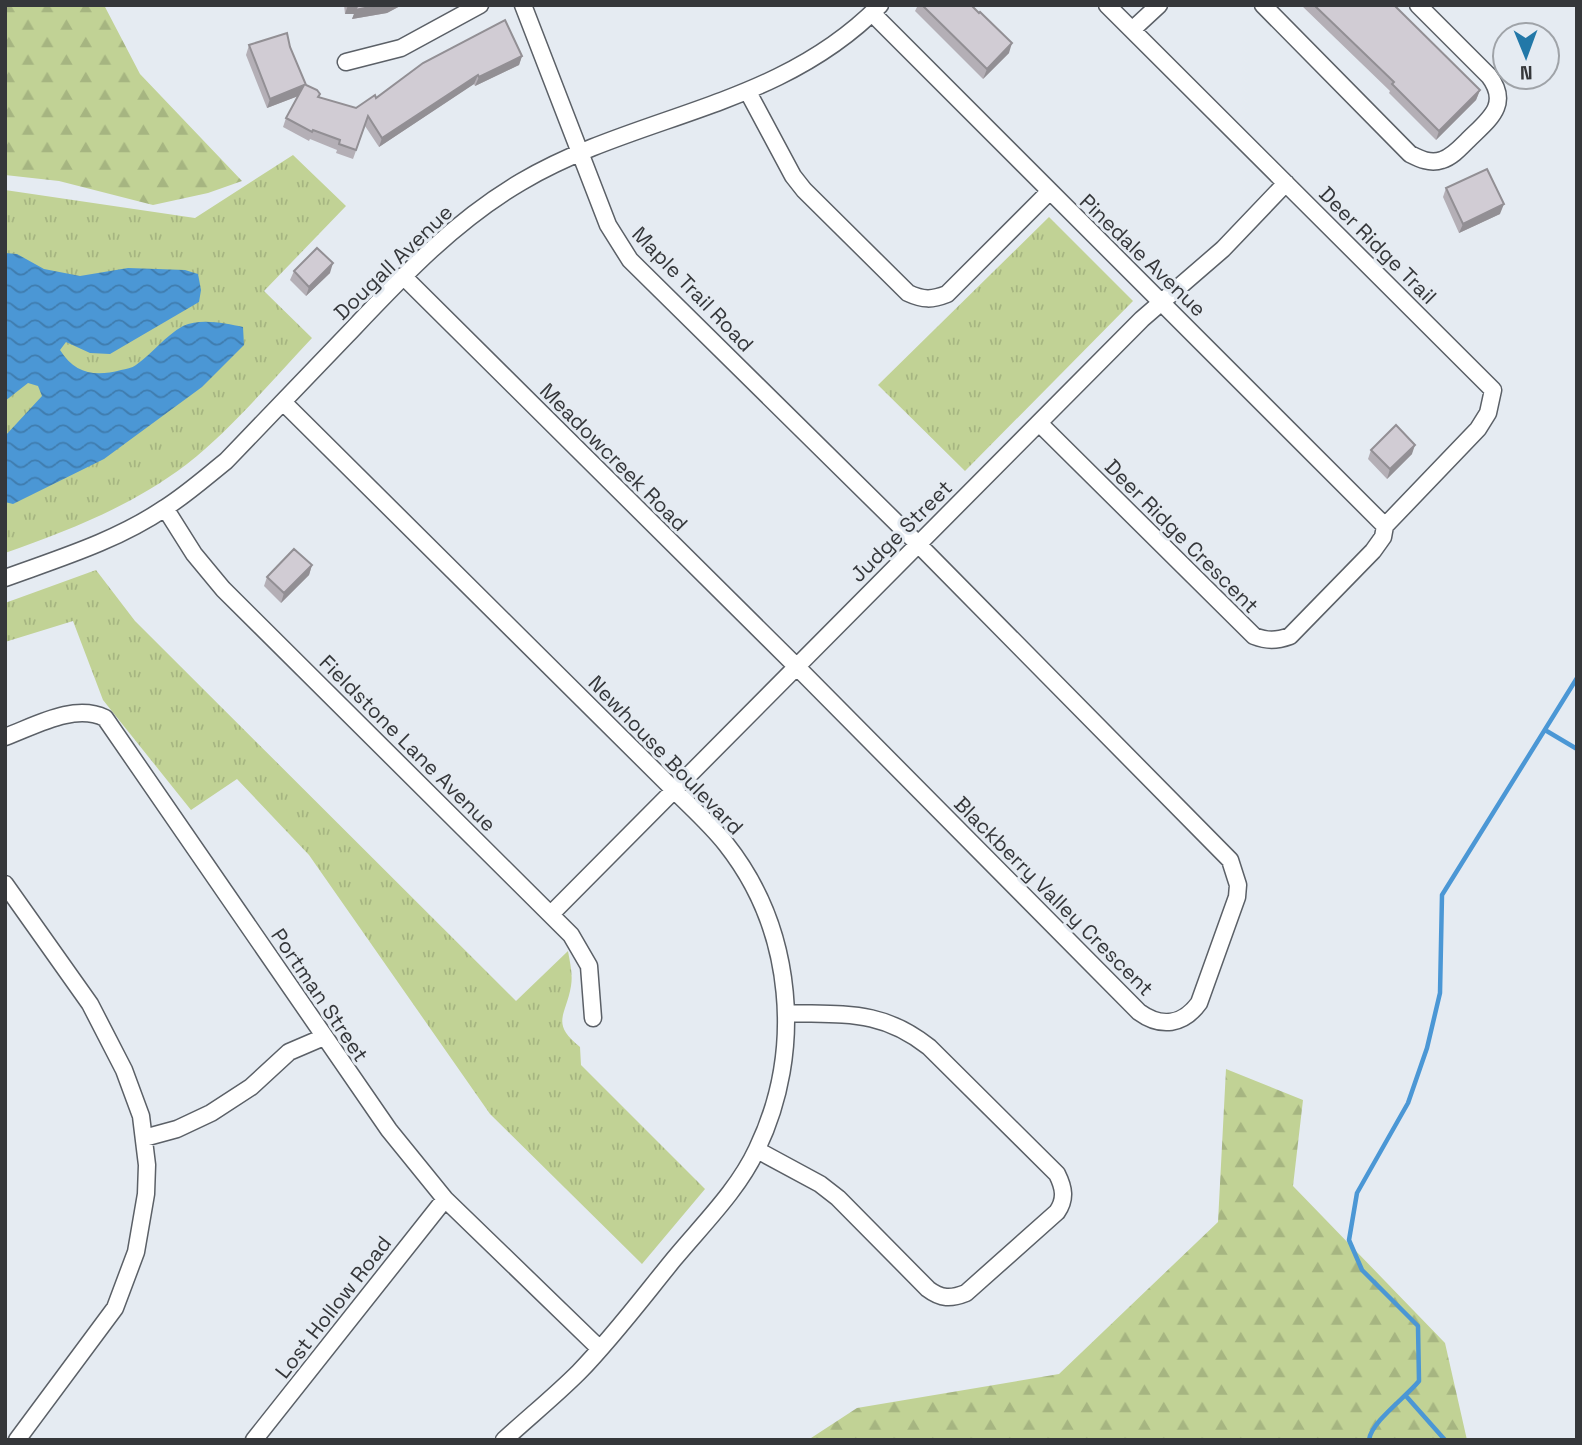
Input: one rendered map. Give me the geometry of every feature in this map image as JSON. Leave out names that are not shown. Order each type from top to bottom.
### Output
[{"type":"street","points":[[346,62],[401,48],[480,5]]},
{"type":"street","name":"Maple Trail Road","points":[[523,5],[607,225],[631,260],[918,544]]},
{"type":"street","name":"Deer Ridge Trail","points":[[1107,5],[1493,390],[1488,413],[1478,429],[1385,526]]},
{"type":"street","points":[[1132,30],[1159,5]]},
{"type":"street","points":[[1263,5],[1410,154],[1431,162],[1452,156],[1493,115],[1499,95],[1489,76],[1418,5]]},
{"type":"street","name":"Dougall Avenue","points":[[5,578],[104,541],[165,508],[226,461],[403,276],[446,235],[523,180],[579,153],[748,92],[803,63],[876,9]]},
{"type":"street","name":"Pinedale Avenue","points":[[876,9],[1049,192],[1385,526]]},
{"type":"street","points":[[748,92],[784,162],[804,190],[908,293],[921,299],[933,299],[947,294],[1049,192]]},
{"type":"street","name":"Judge Street","points":[[551,914],[1039,423],[1161,302],[1223,249],[1286,183]]},
{"type":"street","name":"Meadowcreek Road","points":[[403,276],[796,666]]},
{"type":"street","name":"Newhouse Boulevard","points":[[283,402],[675,790],[726,844],[759,897],[778,951],[787,1013],[783,1065],[778,1092],[757,1150],[728,1194],[600,1349],[577,1374],[504,1440]]},
{"type":"street","name":"Deer Ridge Crescent","points":[[1039,423],[1254,636],[1265,641],[1277,641],[1290,636],[1373,551],[1383,537],[1385,526]]},
{"type":"street","name":"Fieldstone Lane Avenue","points":[[165,508],[194,554],[223,589],[571,935],[589,967],[593,1018]]},
{"type":"street","name":"Blackberry Valley Crescent","points":[[796,666],[1139,1012],[1159,1023],[1183,1019],[1192,1012],[1199,1003],[1237,897],[1238,885],[1230,860],[918,544]]},
{"type":"street","name":"Portman Street","points":[[5,737],[75,713],[88,713],[105,718],[388,1130],[445,1199],[600,1349]]},
{"type":"street","points":[[5,884],[90,1004],[124,1070],[141,1116],[147,1165],[146,1194],[136,1252],[115,1308],[16,1440]]},
{"type":"street","points":[[757,1150],[820,1184],[846,1206],[928,1289],[944,1298],[966,1293],[1063,1204],[1062,1185],[1057,1174],[929,1047],[913,1035],[886,1021],[868,1017],[787,1013]]},
{"type":"street","points":[[144,1138],[177,1129],[211,1113],[251,1087],[289,1052],[324,1037]]},
{"type":"street","name":"Lost Hollow Road","points":[[254,1440],[445,1199]]},
{"type":"green space","points":[[5,5],[104,5],[140,74],[242,181],[208,193],[153,205],[59,181],[5,175]]},
{"type":"green space","points":[[293,155],[346,206],[264,291],[312,338],[220,435],[166,479],[100,516],[5,553],[5,190],[195,218]]},
{"type":"green space","points":[[1049,217],[1133,301],[965,471],[878,385]]},
{"type":"green space","points":[[96,570],[135,621],[516,1001],[568,951],[572,982],[562,1019],[565,1032],[580,1047],[581,1065],[705,1189],[642,1264],[490,1114],[309,855],[237,779],[191,810],[103,700],[73,621],[5,642],[5,603]]},
{"type":"green space","points":[[1226,1069],[1303,1100],[1293,1186],[1445,1343],[1467,1440],[808,1440],[857,1408],[1059,1374],[1218,1222]]},
{"type":"water","points":[[5,253],[17,254],[44,269],[80,276],[128,268],[185,270],[198,274],[201,290],[199,302],[110,354],[90,353],[66,342],[60,350],[72,364],[86,372],[103,373],[133,367],[177,330],[197,322],[243,327],[244,345],[202,387],[104,459],[13,504],[5,502],[5,436],[42,396],[38,386],[28,383],[5,401]]},
{"type":"building","points":[[358,5],[380,5],[355,10]]},
{"type":"building","points":[[922,5],[971,5],[1012,43],[987,69]]},
{"type":"building","points":[[1314,5],[1394,5],[1480,90],[1439,131],[1392,84],[1394,82]]},
{"type":"building","points":[[505,20],[522,56],[479,77],[478,75],[382,138],[368,116],[356,150],[339,144],[340,140],[313,130],[312,132],[286,118],[304,85],[270,99],[249,45],[287,33],[306,85],[317,90],[320,94],[318,97],[356,108],[375,95],[376,98],[423,63]]},
{"type":"building","points":[[1487,169],[1504,204],[1463,224],[1446,188]]},
{"type":"building","points":[[317,248],[333,263],[309,287],[294,271]]},
{"type":"building","points":[[1396,425],[1415,445],[1390,469],[1371,450]]},
{"type":"building","points":[[294,549],[312,565],[284,593],[267,577]]},
{"type":"waterway","points":[[1369,1440],[1376,1425],[1419,1381],[1418,1326],[1362,1270],[1349,1240],[1357,1193],[1408,1103],[1427,1048],[1440,993],[1442,895],[1577,678]]},
{"type":"waterway","points":[[1545,730],[1577,749]]},
{"type":"waterway","points":[[1406,1396],[1445,1440]]}]
